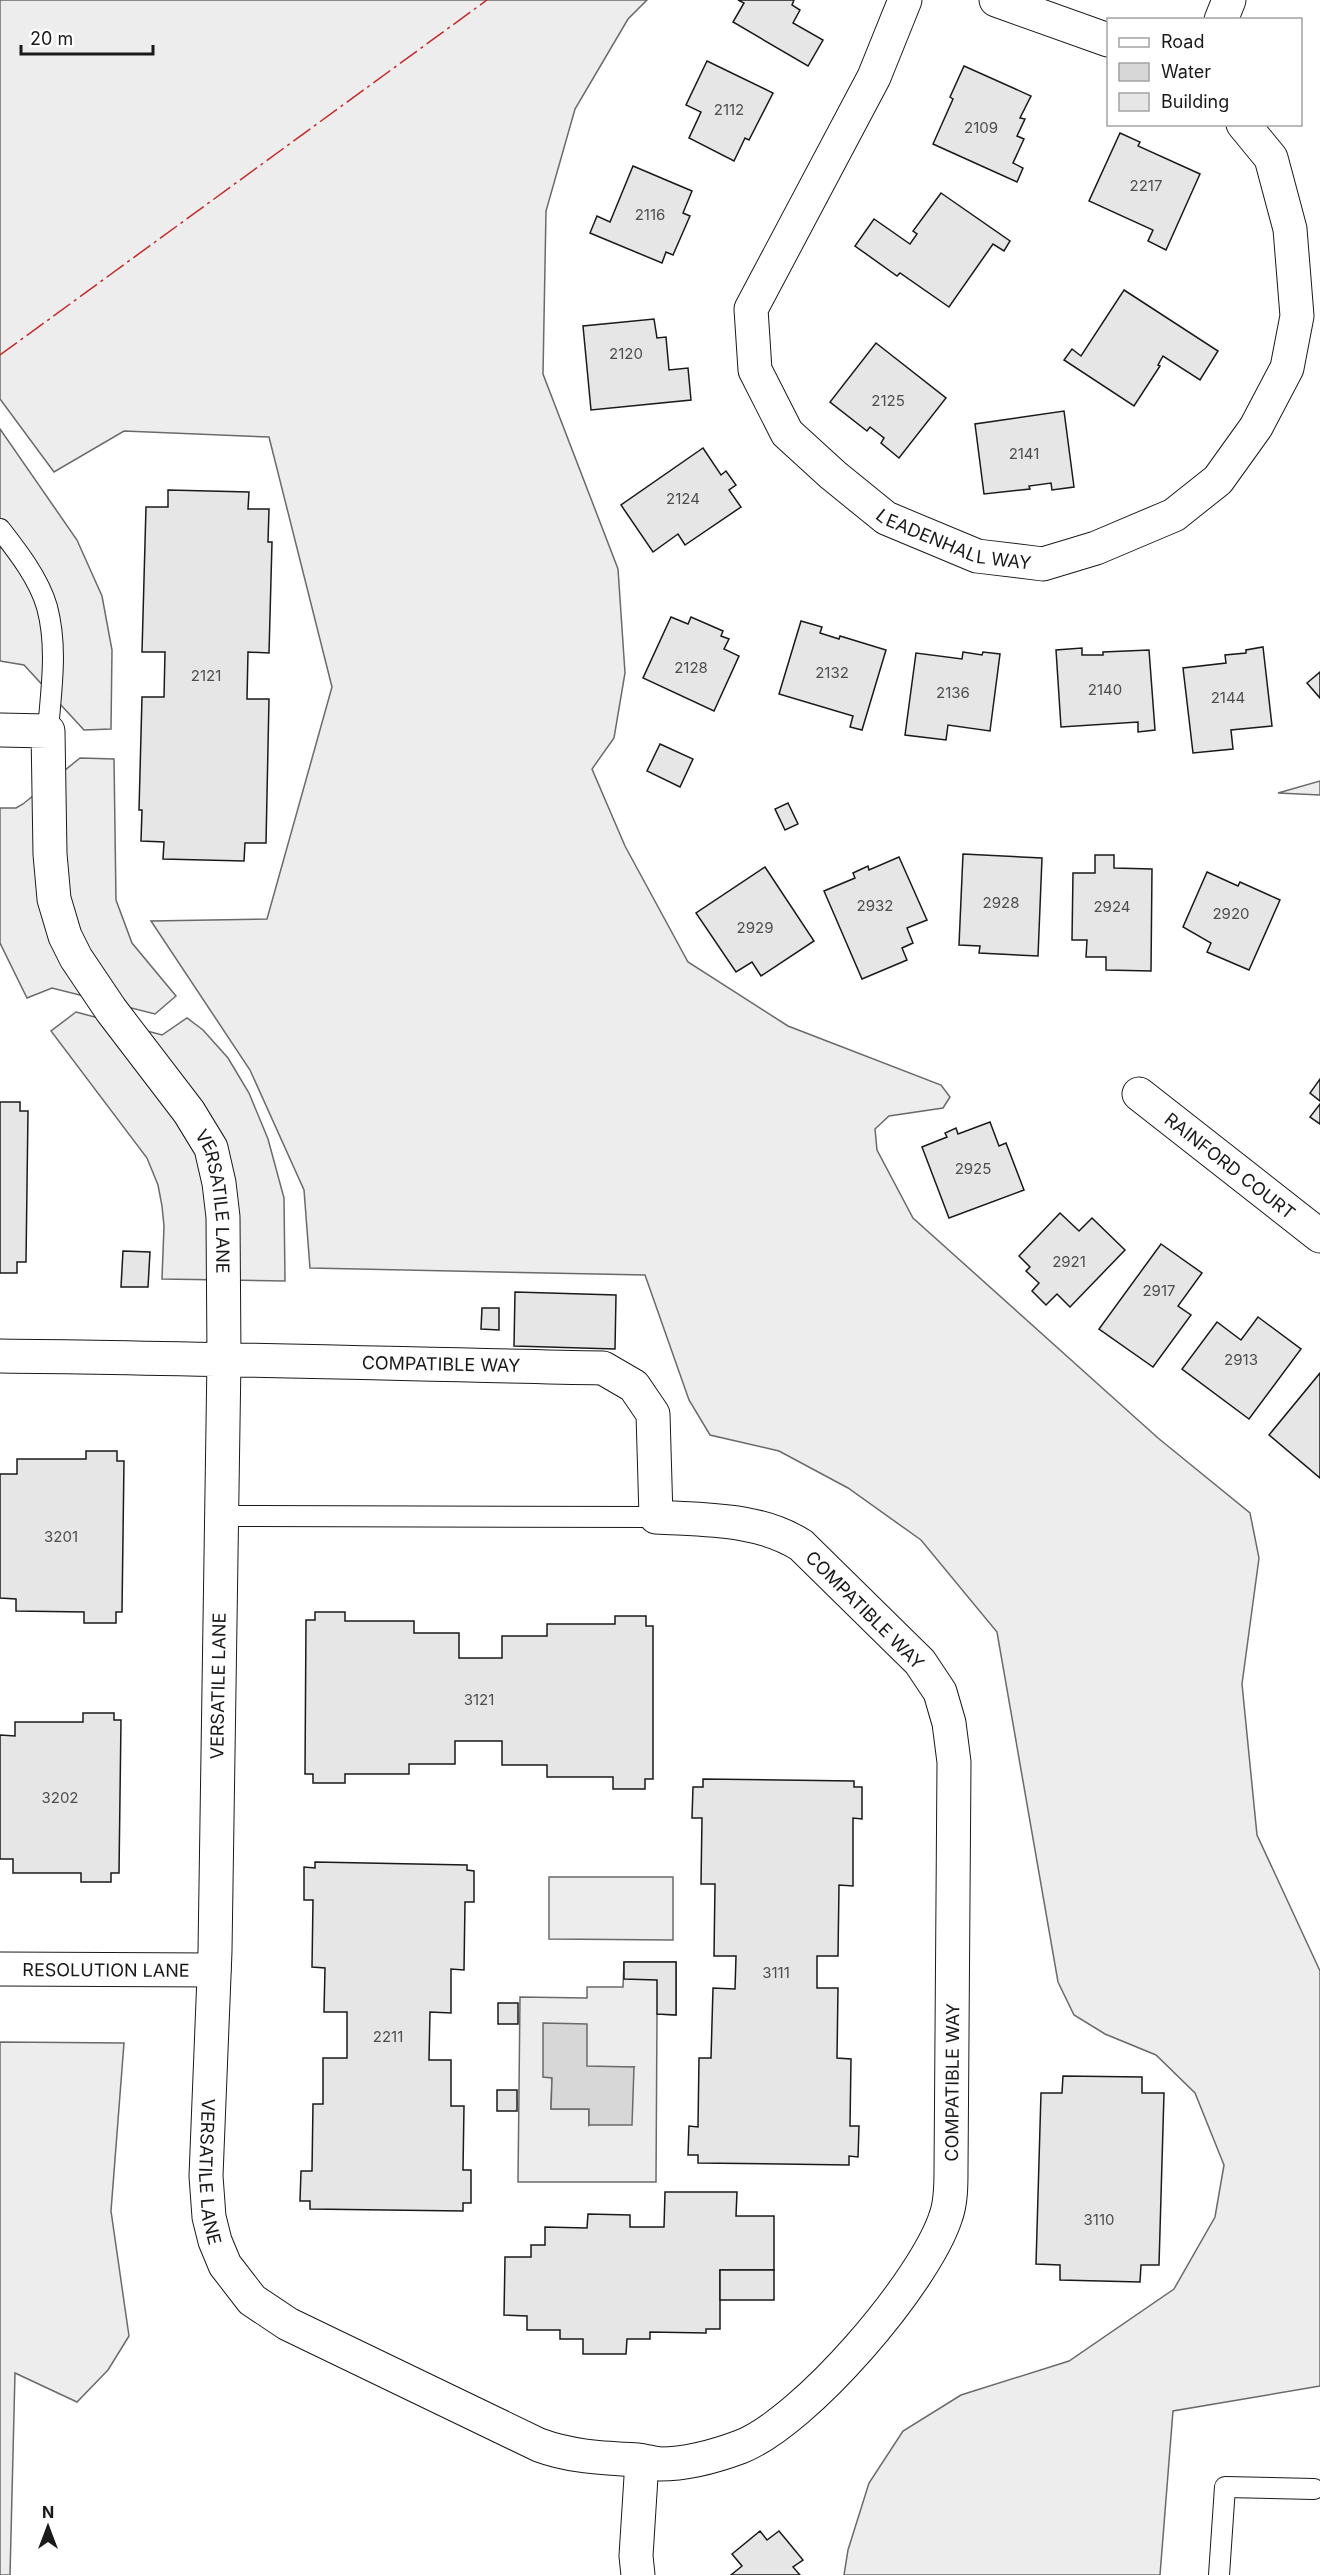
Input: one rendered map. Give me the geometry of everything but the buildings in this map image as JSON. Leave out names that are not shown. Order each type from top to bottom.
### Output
[{"type":"street","name":"LEADENHALL WAY","points":[[905,0],[874,77],[751,309],[755,370],[787,433],[833,475],[886,518],[977,556],[1043,564],[1096,548],[1174,515],[1218,480],[1256,427],[1287,368],[1297,316],[1290,229],[1276,178],[1270,158],[1245,126]]},
{"type":"street","points":[[996,0],[1107,40]]},
{"type":"street","points":[[1222,18],[1230,0]]},
{"type":"street","points":[[0,730],[48,731]]},
{"type":"street","name":"VERSATILE LANE","points":[[48,731],[50,854],[54,899],[65,936],[111,1010],[189,1112],[211,1148],[219,1183],[223,1217],[224,1359],[214,1970],[206,2176],[209,2217],[215,2241],[225,2265],[252,2300],[288,2324],[539,2445],[581,2456],[642,2461]]},
{"type":"street","name":"RAINFORD COURT","points":[[1139,1094],[1320,1236]]},
{"type":"street","name":"COMPATIBLE WAY","points":[[0,1356],[603,1368],[634,1386],[653,1414],[656,1517],[759,1526],[784,1534],[801,1545],[920,1662],[940,1692],[949,1723],[954,1762],[951,2171],[947,2215],[927,2258],[903,2295],[867,2338],[818,2389],[773,2429],[742,2446],[708,2457],[660,2464],[642,2461]]},
{"type":"street","name":"RESOLUTION LANE","points":[[0,1968],[214,1970]]},
{"type":"street","points":[[638,2575],[636,2556],[642,2461]]},
{"type":"lane","points":[[0,529],[35,580],[47,606],[52,638],[48,731]]},
{"type":"lane","points":[[221,1516],[656,1517]]},
{"type":"lane","points":[[1219,2575],[1225,2487],[1314,2489]]},
{"type":"shaded area","points":[[0,0],[647,0],[628,19],[575,109],[546,211],[543,374],[618,569],[625,673],[614,738],[592,769],[625,846],[688,962],[788,1026],[941,1085],[950,1097],[943,1108],[889,1116],[875,1129],[877,1150],[913,1218],[1158,1438],[1250,1513],[1259,1558],[1242,1684],[1257,1835],[1320,1971],[1320,2386],[1173,2411],[1160,2575],[844,2575],[848,2550],[869,2483],[903,2431],[961,2395],[1069,2361],[1174,2289],[1215,2217],[1224,2165],[1195,2093],[1156,2055],[1105,2034],[1074,2015],[1058,1982],[997,1632],[921,1540],[848,1488],[779,1451],[710,1435],[689,1400],[645,1275],[310,1268],[304,1190],[250,1070],[151,921],[267,919],[332,687],[269,437],[124,431],[54,472],[0,399]]},
{"type":"shaded area","points":[[0,429],[77,540],[102,596],[112,650],[111,729],[84,730],[24,665],[0,661]]},
{"type":"shaded area","points":[[80,758],[114,759],[116,900],[132,943],[176,996],[155,1014],[52,988],[27,998],[0,943],[0,808],[16,808],[23,804]]},
{"type":"shaded area","points":[[1320,781],[1320,795],[1278,793]]},
{"type":"shaded area","points":[[76,1012],[162,1035],[187,1018],[203,1030],[228,1058],[249,1093],[268,1139],[284,1198],[285,1281],[162,1279],[164,1226],[162,1206],[158,1185],[147,1158],[51,1031]]},
{"type":"shaded area","points":[[549,1877],[673,1877],[673,1940],[549,1939]]},
{"type":"shaded area","points":[[624,1962],[676,1962],[676,2015],[657,2014],[656,2182],[518,2182],[520,1997],[587,1998],[587,1987],[623,1987]],"holes":[[[634,2067],[589,2125],[589,2109],[551,2109],[552,2077],[543,2077]]]},
{"type":"shaded area","points":[[0,2042],[124,2043],[111,2211],[129,2336],[108,2370],[77,2402],[15,2373],[10,2575],[0,2575]]},
{"type":"water","points":[[543,2023],[587,2024],[587,2066],[634,2067],[632,2125],[589,2125],[589,2109],[551,2109],[552,2078],[543,2077]]},
{"type":"power","points":[[0,355],[487,0]]}]
